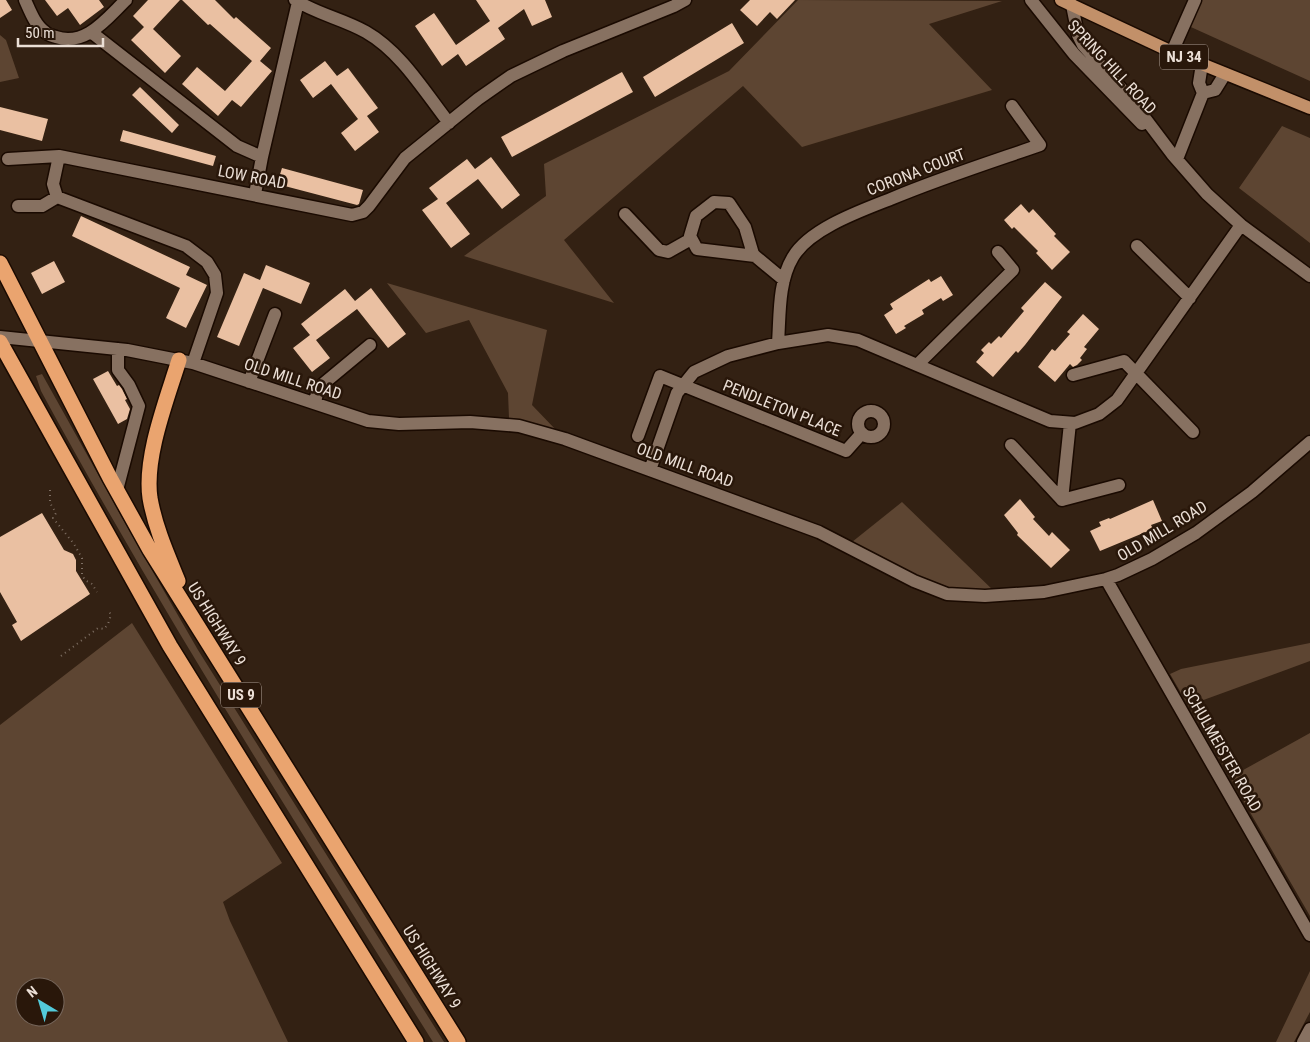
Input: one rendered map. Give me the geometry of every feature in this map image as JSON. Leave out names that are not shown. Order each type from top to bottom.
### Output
[{"type":"highway","name":"US HIGHWAY 9","points":[[0,263],[150,550],[458,1042]]},
{"type":"highway","name":"US 9","points":[[0,342],[170,646],[416,1042]]},
{"type":"highway","points":[[186,362],[156,438],[150,469],[150,496],[157,528],[191,615]]},
{"type":"main road","name":"NJ 34","points":[[1067,3],[1172,52],[1310,108]]},
{"type":"street","points":[[25,0],[36,23],[46,33],[62,39],[79,39],[98,28],[126,0]]},
{"type":"street","name":"SPRING HILL ROAD","points":[[1031,0],[1074,54],[1175,156]]},
{"type":"street","points":[[1172,52],[1195,0]]},
{"type":"street","points":[[255,194],[297,1],[308,9],[365,32],[386,47],[403,64],[449,123]]},
{"type":"street","name":"LOW ROAD","points":[[8,159],[59,156],[352,215],[363,212],[405,158],[478,99],[511,76],[563,51],[676,2]]},
{"type":"street","name":"SPRING HILL ROAD","points":[[1067,3],[1083,45],[1132,101],[1175,156],[1208,194],[1242,225],[1310,276]]},
{"type":"street","points":[[91,32],[237,146],[262,157]]},
{"type":"street","points":[[1175,156],[1203,93],[1199,82],[1202,64]]},
{"type":"street","points":[[1203,93],[1215,90],[1225,74]]},
{"type":"street","name":"CORONA COURT","points":[[778,342],[784,280],[793,257],[812,237],[851,214],[932,182],[1040,144],[1012,106]]},
{"type":"street","points":[[57,197],[53,184],[59,156]]},
{"type":"street","points":[[18,206],[42,206],[57,197]]},
{"type":"street","points":[[57,197],[186,246],[207,262],[215,275],[217,293],[186,362]]},
{"type":"street","points":[[755,256],[697,249],[690,236],[696,216],[714,202],[729,204],[744,227],[753,254],[784,280]]},
{"type":"street","points":[[625,214],[659,250],[668,252],[691,239]]},
{"type":"street","name":"PENDLETON PLACE","points":[[650,470],[677,393],[694,372],[728,356],[778,342],[828,335],[858,340],[1050,421],[1075,423],[1099,414],[1117,400],[1242,225]]},
{"type":"street","points":[[1137,246],[1190,298]]},
{"type":"street","points":[[917,365],[1013,270],[998,252]]},
{"type":"street","points":[[249,382],[275,314]]},
{"type":"street","name":"OLD MILL ROAD","points":[[0,337],[118,349],[186,362],[368,422],[399,424],[470,422],[519,426],[566,439],[818,532],[914,582],[947,594],[985,596],[1044,592],[1118,575],[1152,559],[1196,533],[1252,492],[1310,442]]},
{"type":"street","points":[[314,404],[317,393],[323,384],[370,345]]},
{"type":"street","points":[[117,490],[139,406],[129,385],[118,370],[118,349]]},
{"type":"street","points":[[1073,375],[1124,361],[1193,432]]},
{"type":"street","name":"PENDLETON PLACE","points":[[638,436],[660,376],[846,451],[862,433]]},
{"type":"street","points":[[1062,500],[1070,422]]},
{"type":"street","points":[[1011,445],[1062,500]]},
{"type":"street","points":[[1062,500],[1120,485]]},
{"type":"street","name":"SCHULMEISTER ROAD","points":[[1106,579],[1310,935]]},
{"type":"street","points":[[1303,1042],[1310,1029]]},
{"type":"path","points":[[50,490],[50,503],[56,513],[53,518],[74,544],[82,558],[82,575],[85,580],[92,584],[97,592]]},
{"type":"path","points":[[61,656],[98,628],[104,629],[111,615],[109,611]]},
{"type":"shaded area","points":[[798,0],[1002,1],[929,24],[992,90],[802,147],[743,86],[564,240],[614,303],[464,256],[546,196],[544,164],[729,71]]},
{"type":"shaded area","points":[[1191,0],[1310,0],[1310,81],[1182,23]]},
{"type":"shaded area","points":[[0,35],[6,40],[19,78],[0,82]]},
{"type":"shaded area","points":[[1282,126],[1310,138],[1310,243],[1239,188]]},
{"type":"shaded area","points":[[387,283],[547,330],[532,405],[556,430],[509,418],[508,393],[469,320],[426,333]]},
{"type":"shaded area","points":[[42,374],[198,650],[444,1042],[433,1042],[232,720],[134,557],[41,391],[36,376]]},
{"type":"shaded area","points":[[902,502],[996,593],[954,589],[917,577],[852,542]]},
{"type":"shaded area","points":[[132,623],[282,863],[223,902],[230,921],[288,1042],[0,1042],[0,725]]},
{"type":"shaded area","points":[[1310,643],[1310,661],[1198,702],[1236,774],[1310,733],[1310,916],[1170,674],[1181,669]]},
{"type":"shaded area","points":[[1310,971],[1310,1012],[1294,1042],[1276,1042]]},
{"type":"building","points":[[0,0],[6,0],[12,10],[0,18]]},
{"type":"building","points":[[45,0],[99,0],[104,7],[80,25],[68,8],[57,16]]},
{"type":"building","points":[[148,0],[180,0],[153,29],[181,56],[165,73],[131,40],[144,27],[133,16]]},
{"type":"building","points":[[182,0],[215,0],[234,19],[236,17],[271,48],[260,61],[272,71],[241,107],[232,100],[218,116],[182,84],[197,67],[225,91],[252,61],[210,24],[208,25]]},
{"type":"building","points":[[476,0],[545,0],[552,17],[532,26],[524,9],[498,28],[505,39],[466,66],[458,54],[442,66],[415,26],[434,13],[456,45],[490,21]]},
{"type":"building","points":[[750,0],[795,0],[777,19],[770,12],[757,26],[740,10]]},
{"type":"building","points":[[732,23],[744,43],[655,97],[643,77]]},
{"type":"building","points":[[325,61],[337,76],[348,68],[378,108],[367,116],[379,132],[355,151],[341,133],[358,119],[331,84],[313,98],[300,80]]},
{"type":"building","points":[[622,72],[633,92],[512,157],[501,137]]},
{"type":"building","points":[[140,87],[179,125],[172,133],[132,95]]},
{"type":"building","points":[[0,107],[48,119],[42,141],[0,130]]},
{"type":"building","points":[[123,130],[216,156],[213,166],[120,141]]},
{"type":"building","points":[[491,157],[520,195],[502,209],[478,179],[446,203],[470,234],[451,248],[422,210],[438,199],[429,188],[467,159],[475,169]]},
{"type":"building","points":[[282,168],[363,190],[359,204],[277,184]]},
{"type":"building","points":[[1021,204],[1029,213],[1033,209],[1056,234],[1054,236],[1070,252],[1052,270],[1036,253],[1038,251],[1014,227],[1012,229],[1004,220]]},
{"type":"building","points":[[81,216],[190,267],[186,275],[207,285],[186,328],[166,318],[180,288],[72,236]]},
{"type":"building","points":[[54,261],[65,282],[42,294],[31,273]]},
{"type":"building","points":[[266,265],[310,283],[301,304],[263,288],[239,346],[217,337],[244,273],[260,280]]},
{"type":"building","points":[[941,276],[953,295],[943,301],[941,298],[922,310],[924,314],[904,326],[906,328],[896,334],[884,315],[893,309],[890,304],[929,279],[931,282]]},
{"type":"building","points":[[1045,282],[1062,297],[1025,345],[1018,353],[1016,351],[993,377],[976,362],[984,353],[981,350],[999,336],[1001,338],[1024,311],[1021,308]]},
{"type":"building","points":[[371,288],[406,334],[388,348],[357,309],[316,340],[330,358],[312,372],[293,348],[310,335],[301,324],[345,289],[355,301]]},
{"type":"building","points":[[1083,314],[1099,329],[1084,347],[1087,349],[1080,358],[1082,360],[1073,367],[1070,364],[1055,382],[1038,367],[1052,349],[1055,351],[1070,334],[1067,332]]},
{"type":"building","points":[[108,371],[117,386],[119,385],[122,389],[130,409],[127,419],[118,424],[93,379]]},
{"type":"building","points":[[1020,499],[1035,517],[1033,519],[1049,536],[1052,532],[1070,550],[1051,568],[1017,535],[1018,533],[1004,515]]},
{"type":"building","points":[[1153,500],[1162,521],[1151,525],[1153,529],[1100,551],[1090,531],[1101,526],[1099,522]]},
{"type":"building","points":[[42,513],[64,550],[73,554],[76,560],[76,571],[90,594],[21,641],[12,625],[17,622],[0,592],[0,537]]}]
